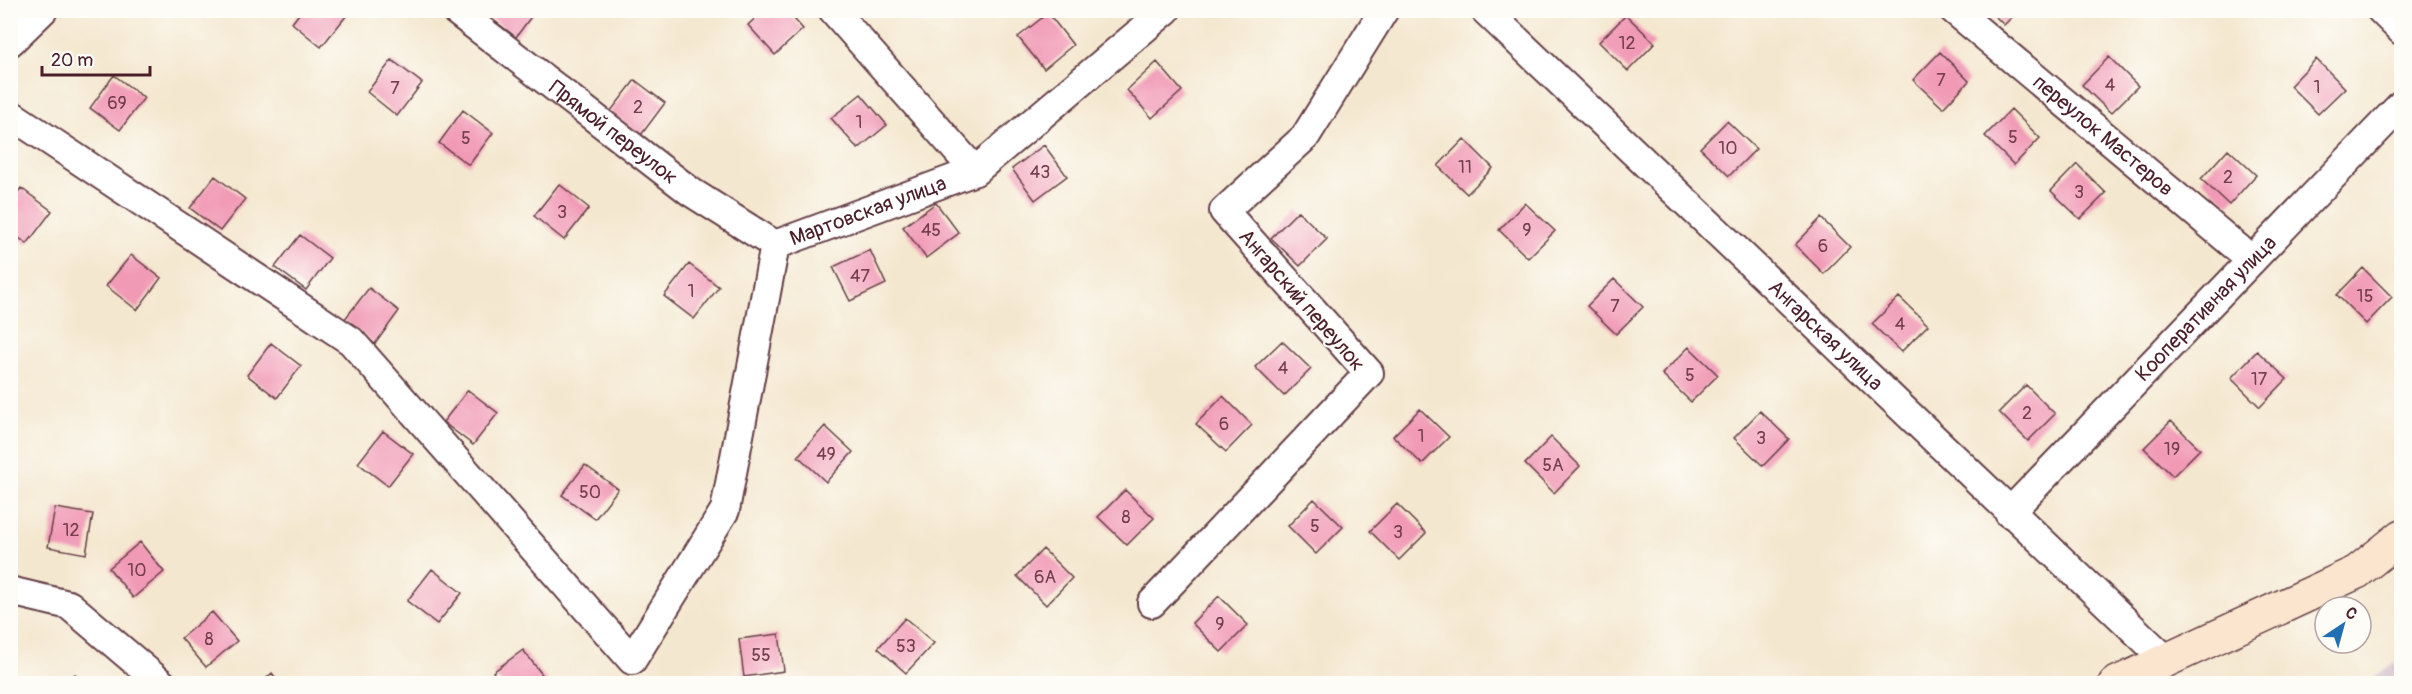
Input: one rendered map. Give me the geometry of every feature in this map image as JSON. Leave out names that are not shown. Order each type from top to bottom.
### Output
[{"type":"street","points":[[10,42],[43,10]]},
{"type":"street","name":"Прямой переулок","points":[[455,10],[690,192],[776,245]]},
{"type":"street","points":[[833,10],[975,171]]},
{"type":"street","name":"Мартовская улица","points":[[10,114],[351,341],[632,660],[725,510],[776,245],[975,171],[1166,10]]},
{"type":"street","name":"Ангарский переулок","points":[[1152,603],[1369,373],[1224,211],[1305,137],[1384,10]]},
{"type":"street","name":"Ангарская улица","points":[[1485,10],[2009,513],[2166,660]]},
{"type":"street","name":"переулок Мастеров","points":[[1954,10],[2252,260]]},
{"type":"street","points":[[2381,10],[2402,31]]},
{"type":"street","name":"Кооперативная улица","points":[[2009,513],[2402,104]]},
{"type":"street","points":[[2115,684],[2357,572],[2402,536]]},
{"type":"street","points":[[10,591],[69,605],[162,684]]},
{"type":"shaded area","points":[[2401,659],[2401,683],[2366,683]]},
{"type":"building","points":[[302,10],[342,10],[347,15],[321,47],[292,23]]},
{"type":"building","points":[[488,10],[536,10],[516,37],[485,14]]},
{"type":"building","points":[[764,10],[786,10],[803,29],[775,55],[748,25]]},
{"type":"building","points":[[1989,10],[2019,10],[2004,25]]},
{"type":"building","points":[[1048,13],[1073,45],[1044,69],[1018,37]]},
{"type":"building","points":[[1626,15],[1655,43],[1628,71],[1599,42]]},
{"type":"building","points":[[1940,52],[1969,81],[1943,108],[1913,80]]},
{"type":"building","points":[[2109,57],[2138,86],[2111,113],[2082,85]]},
{"type":"building","points":[[2316,59],[2345,88],[2318,114],[2290,86]]},
{"type":"building","points":[[392,60],[422,83],[397,116],[367,92]]},
{"type":"building","points":[[1157,62],[1182,91],[1152,118],[1127,90]]},
{"type":"building","points":[[114,75],[144,98],[120,130],[90,108]]},
{"type":"building","points":[[635,80],[665,103],[641,135],[610,112]]},
{"type":"building","points":[[861,94],[887,125],[858,149],[831,118]]},
{"type":"building","points":[[2011,109],[2040,138],[2014,165],[1985,136]]},
{"type":"building","points":[[463,110],[493,133],[469,165],[439,143]]},
{"type":"building","points":[[1727,121],[1756,149],[1729,176],[1700,148]]},
{"type":"building","points":[[1464,139],[1493,168],[1467,194],[1438,166]]},
{"type":"building","points":[[1044,145],[1067,176],[1035,200],[1012,169]]},
{"type":"building","points":[[2228,149],[2256,175],[2229,205],[2201,179]]},
{"type":"building","points":[[2077,164],[2106,193],[2080,219],[2051,191]]},
{"type":"building","points":[[215,176],[245,199],[220,231],[190,208]]},
{"type":"building","points":[[559,184],[589,208],[564,240],[534,216]]},
{"type":"building","points":[[21,188],[52,211],[27,244],[10,231],[10,203]]},
{"type":"building","points":[[936,203],[959,233],[926,258],[903,227]]},
{"type":"building","points":[[1525,203],[1555,231],[1528,258],[1499,230]]},
{"type":"building","points":[[1298,211],[1327,239],[1300,266],[1271,238]]},
{"type":"building","points":[[1821,218],[1850,247],[1824,274],[1795,245]]},
{"type":"building","points":[[300,235],[330,258],[306,290],[275,267]]},
{"type":"building","points":[[870,250],[886,284],[850,301],[833,267]]},
{"type":"building","points":[[131,255],[161,278],[137,310],[106,286]]},
{"type":"building","points":[[689,264],[719,287],[694,319],[664,296]]},
{"type":"building","points":[[2363,268],[2392,297],[2366,324],[2337,295]]},
{"type":"building","points":[[1614,279],[1643,307],[1616,334],[1587,306]]},
{"type":"building","points":[[369,288],[399,311],[375,344],[344,320]]},
{"type":"building","points":[[1899,297],[1928,325],[1901,352],[1872,324]]},
{"type":"building","points":[[1282,341],[1311,369],[1284,396],[1255,367]]},
{"type":"building","points":[[271,343],[301,366],[277,398],[247,375]]},
{"type":"building","points":[[1689,347],[1718,375],[1691,402],[1662,374]]},
{"type":"building","points":[[2257,351],[2287,379],[2260,407],[2231,378]]},
{"type":"building","points":[[2026,385],[2055,414],[2028,441],[1999,412]]},
{"type":"building","points":[[468,390],[498,413],[473,445],[443,422]]},
{"type":"building","points":[[1223,396],[1252,425],[1226,452],[1196,424]]},
{"type":"building","points":[[1420,409],[1449,437],[1422,464],[1393,436]]},
{"type":"building","points":[[1760,411],[1789,439],[1763,466],[1734,438]]},
{"type":"building","points":[[2171,421],[2200,449],[2173,476],[2144,448]]},
{"type":"building","points":[[825,426],[853,452],[826,482],[798,456]]},
{"type":"building","points":[[383,431],[413,454],[388,486],[358,463]]},
{"type":"building","points":[[1551,437],[1580,466],[1554,493],[1525,464]]},
{"type":"building","points":[[585,465],[618,489],[595,519],[562,495]]},
{"type":"building","points":[[1125,490],[1154,518],[1127,545],[1098,517]]},
{"type":"building","points":[[1314,499],[1343,527],[1316,554],[1288,526]]},
{"type":"building","points":[[1397,504],[1426,533],[1399,560],[1370,531]]},
{"type":"building","points":[[55,508],[93,514],[86,554],[48,547]]},
{"type":"building","points":[[140,542],[164,572],[133,598],[109,568]]},
{"type":"building","points":[[1043,549],[1072,578],[1046,605],[1017,576]]},
{"type":"building","points":[[432,569],[462,593],[437,624],[407,601]]},
{"type":"building","points":[[1219,596],[1248,625],[1221,652],[1192,623]]},
{"type":"building","points":[[212,612],[237,641],[206,667],[181,638]]},
{"type":"building","points":[[905,618],[934,643],[906,673],[878,648]]},
{"type":"building","points":[[779,634],[784,671],[744,677],[739,639]]},
{"type":"building","points":[[523,650],[548,682],[546,684],[501,684],[493,672]]},
{"type":"building","points":[[272,673],[280,684],[260,684]]},
{"type":"building","points":[[75,674],[85,684],[65,684]]}]
